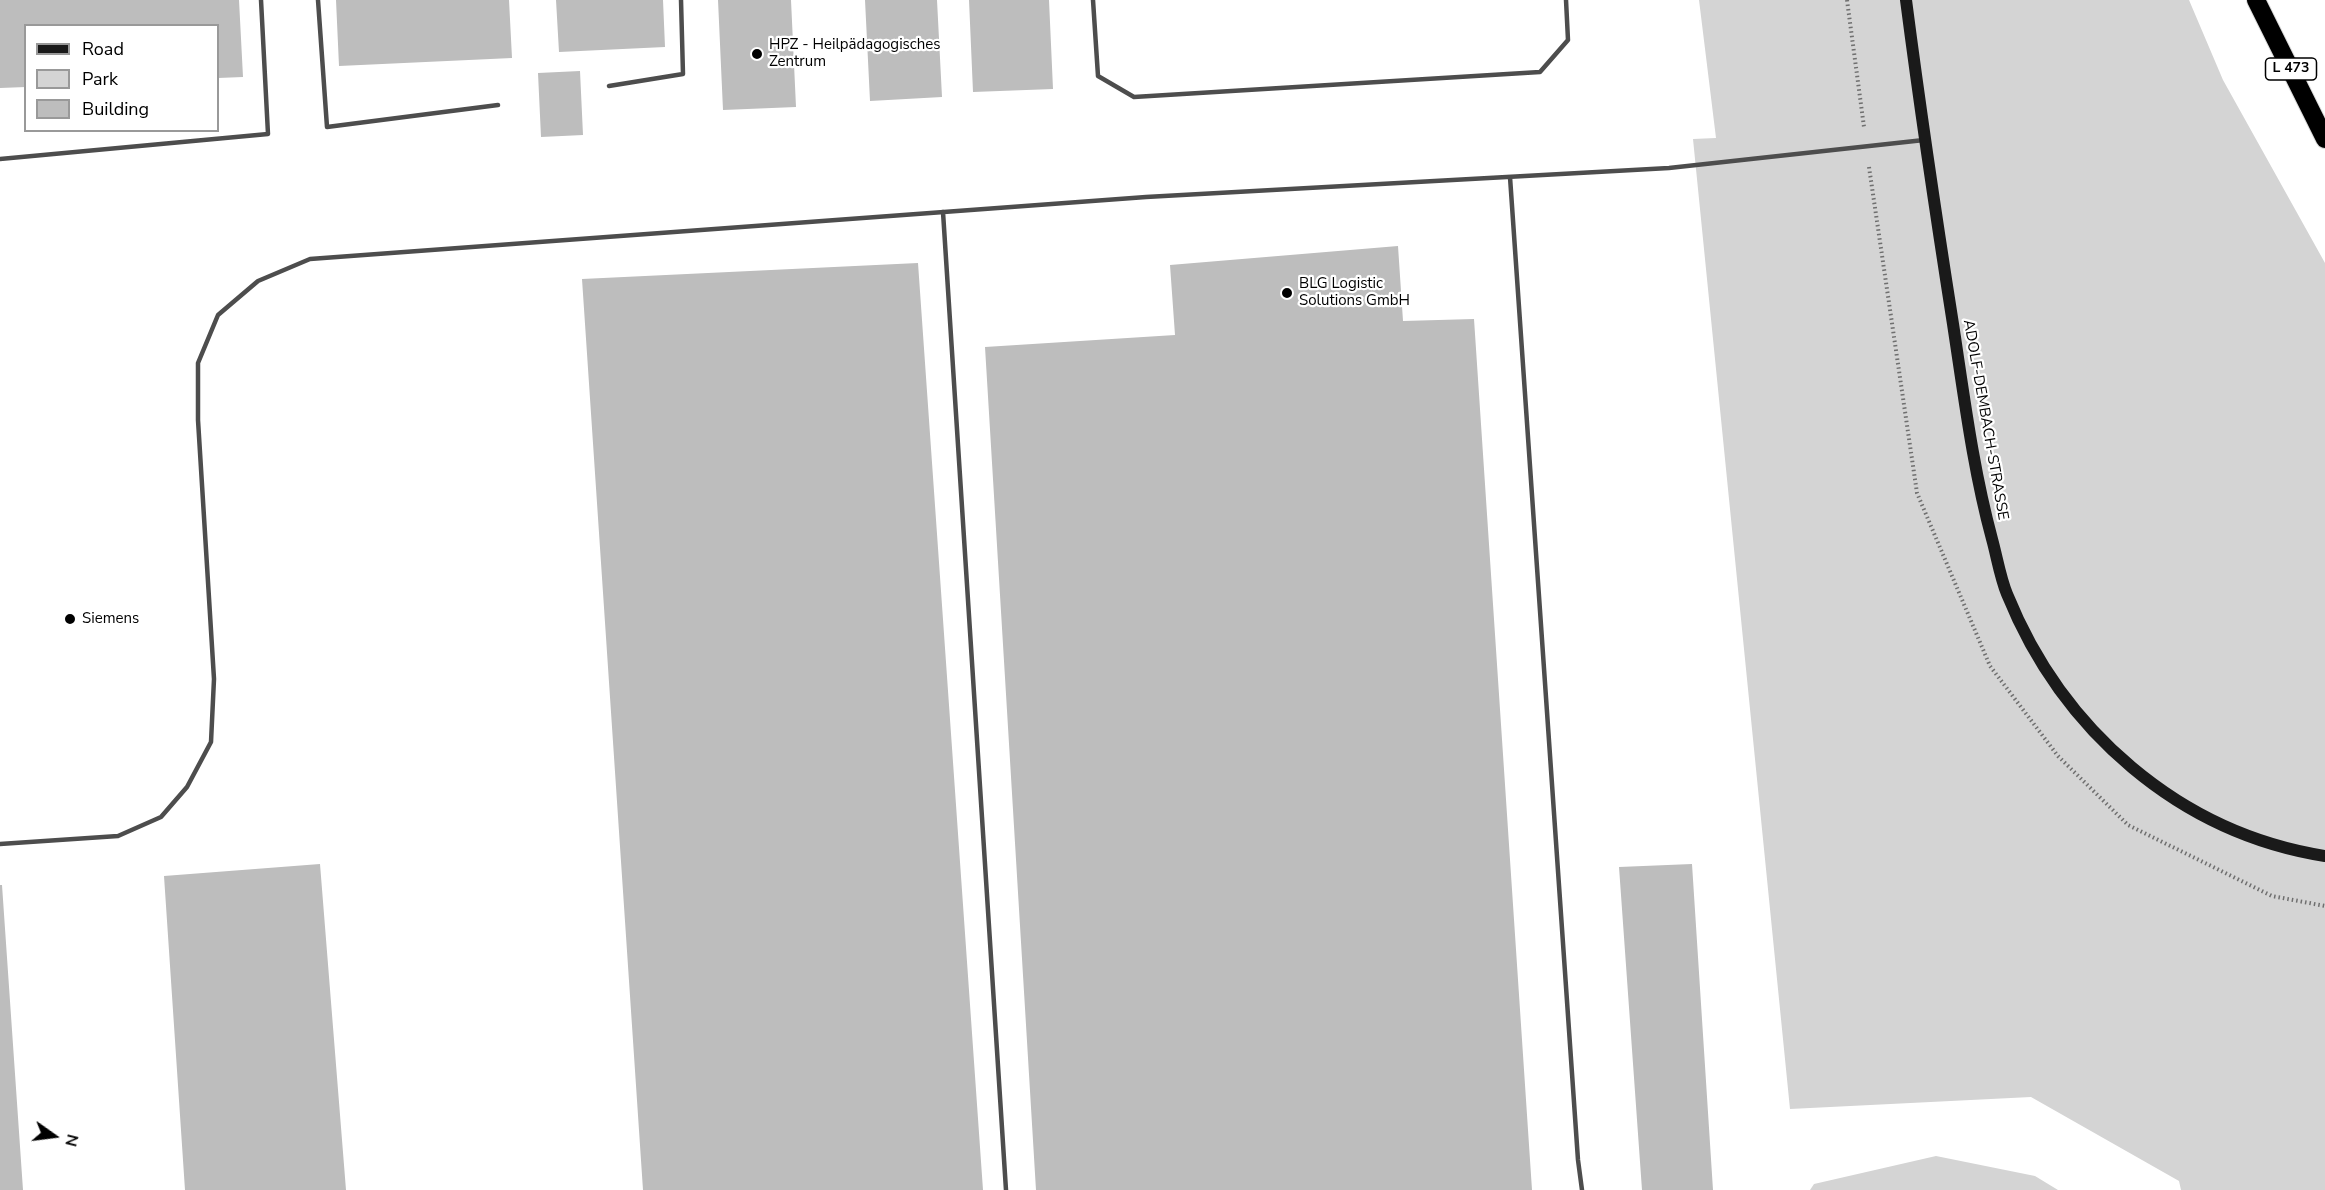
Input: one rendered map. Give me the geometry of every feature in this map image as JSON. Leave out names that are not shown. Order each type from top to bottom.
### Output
[{"type":"highway","name":"L 473","points":[[2256,0],[2325,139]]},
{"type":"main road","name":"ADOLF-DEMBACH-STRASSE","points":[[1906,0],[1924,140],[1980,493],[2006,593],[2047,674],[2091,730],[2151,786],[2213,821],[2295,851],[2325,856]]},
{"type":"lane","points":[[0,159],[268,134],[261,0]]},
{"type":"lane","points":[[318,0],[327,127],[498,105]]},
{"type":"lane","points":[[609,86],[683,74],[681,0]]},
{"type":"lane","points":[[1093,0],[1098,76],[1134,97],[1540,72],[1568,40],[1566,0]]},
{"type":"lane","points":[[0,844],[117,836],[161,818],[187,787],[212,742],[214,679],[198,420],[198,363],[218,315],[258,281],[310,259],[1146,197],[1669,168],[1924,140]]},
{"type":"lane","points":[[1510,177],[1578,1160],[1582,1190]]},
{"type":"lane","points":[[943,212],[1006,1190]]},
{"type":"green space","points":[[1699,0],[2189,0],[2223,80],[2325,263],[2325,1190],[2181,1190],[2179,1181],[2031,1097],[1790,1109],[1693,139],[1716,138]]},
{"type":"green space","points":[[1936,1156],[2035,1176],[2058,1190],[1810,1190],[1814,1184]]},
{"type":"building","points":[[0,0],[239,0],[243,77],[219,78],[219,24],[24,24],[24,87],[0,88]]},
{"type":"building","points":[[336,0],[509,0],[512,58],[339,66]]},
{"type":"building","points":[[556,0],[663,0],[665,47],[559,52]]},
{"type":"building","name":"HPZ - Heilpädagogisches Zentrum","points":[[718,0],[791,0],[796,107],[723,110]]},
{"type":"building","name":"HPZ - Heilpädagogisches Zentrum","points":[[865,0],[937,0],[942,97],[870,101]]},
{"type":"building","points":[[969,0],[1049,0],[1053,89],[973,92]]},
{"type":"building","points":[[580,71],[583,135],[541,137],[538,73]]},
{"type":"building","points":[[1398,246],[1403,321],[1474,319],[1532,1190],[1036,1190],[985,347],[1175,335],[1170,265]]},
{"type":"building","points":[[918,263],[983,1190],[643,1190],[582,279]]},
{"type":"building","points":[[320,864],[346,1190],[185,1190],[164,876]]},
{"type":"building","points":[[1692,864],[1713,1190],[1642,1190],[1619,867]]},
{"type":"building","points":[[0,885],[2,885],[23,1190],[0,1190]]},
{"type":"place","name":"HPZ - Heilpädagogisches Zentrum","points":[[757,54]]},
{"type":"place","name":"BLG Logistic Solutions GmbH","points":[[1287,293]]},
{"type":"place","name":"Siemens","points":[[70,619]]}]
